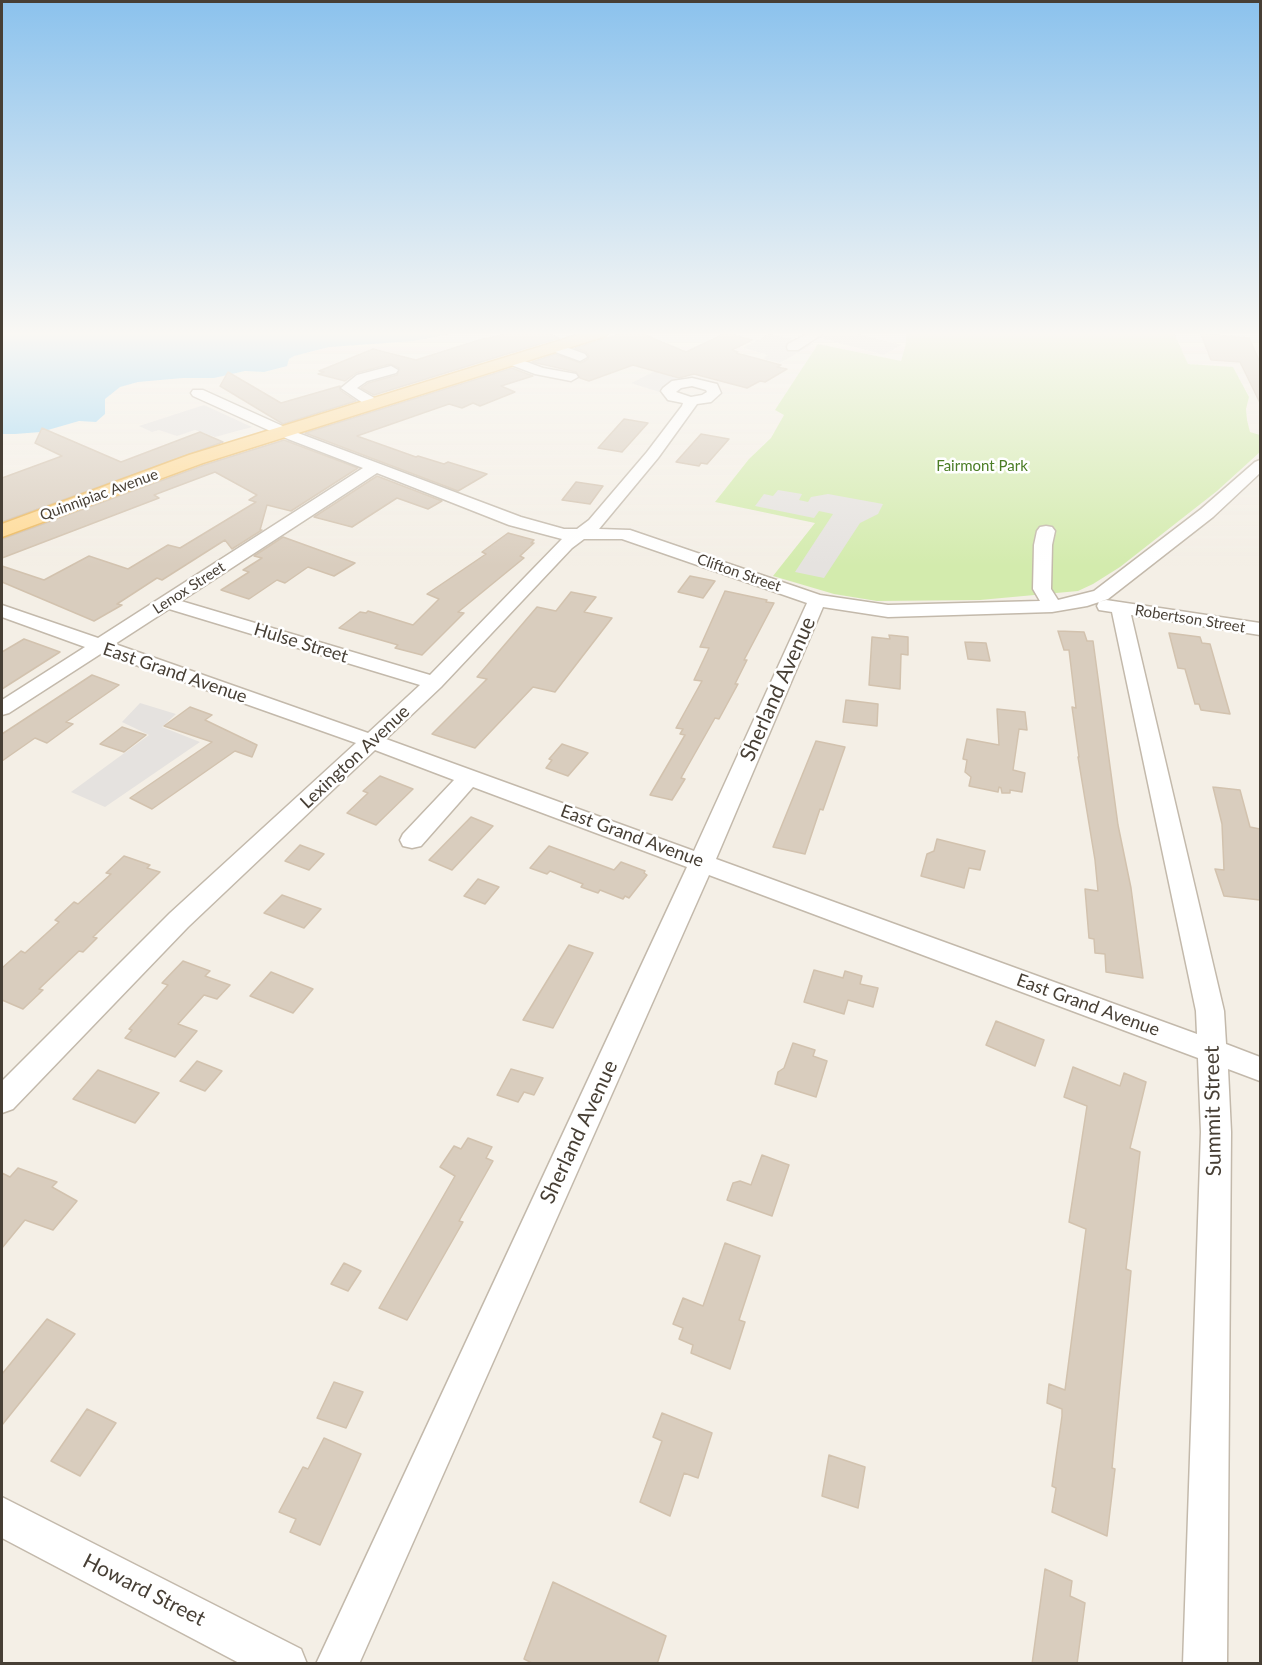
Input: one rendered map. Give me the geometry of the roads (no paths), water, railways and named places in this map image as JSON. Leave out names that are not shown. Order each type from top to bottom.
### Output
[{"type":"main road","name":"Quinnipiac Avenue","points":[[2,531],[277,429],[341,411]]},
{"type":"street","name":"Clifton Street","points":[[237,411],[277,429],[515,521],[554,532],[616,534],[640,539],[818,600],[888,611],[1052,606],[1080,602],[1101,595],[1215,507],[1260,465]]},
{"type":"street","name":"Lexington Avenue","points":[[2,1100],[179,920],[434,684],[566,544],[595,524],[653,455],[669,430],[686,411]]},
{"type":"street","name":"Lenox Street","points":[[2,709],[376,468]]},
{"type":"street","points":[[1046,531],[1043,545],[1042,589],[1052,606]]},
{"type":"street","name":"Sherland Avenue","points":[[337,1664],[702,862],[818,600]]},
{"type":"street","points":[[1080,602],[1120,608]]},
{"type":"street","name":"Hulse Street","points":[[168,603],[434,684]]},
{"type":"street","name":"Robertson Street","points":[[1120,608],[1260,629]]},
{"type":"street","name":"Summit Street","points":[[1120,608],[1207,996],[1212,1051],[1216,1132],[1205,1664]]},
{"type":"street","name":"East Grand Avenue","points":[[2,611],[470,777],[1260,1069]]},
{"type":"street","points":[[412,840],[470,777]]},
{"type":"street","name":"Howard Street","points":[[2,1518],[286,1664]]},
{"type":"water","points":[[2,411],[105,411],[105,414],[96,422],[79,421],[41,432],[2,434]]},
{"type":"park label","name":"Fairmont Park","points":[[982,466]]}]
